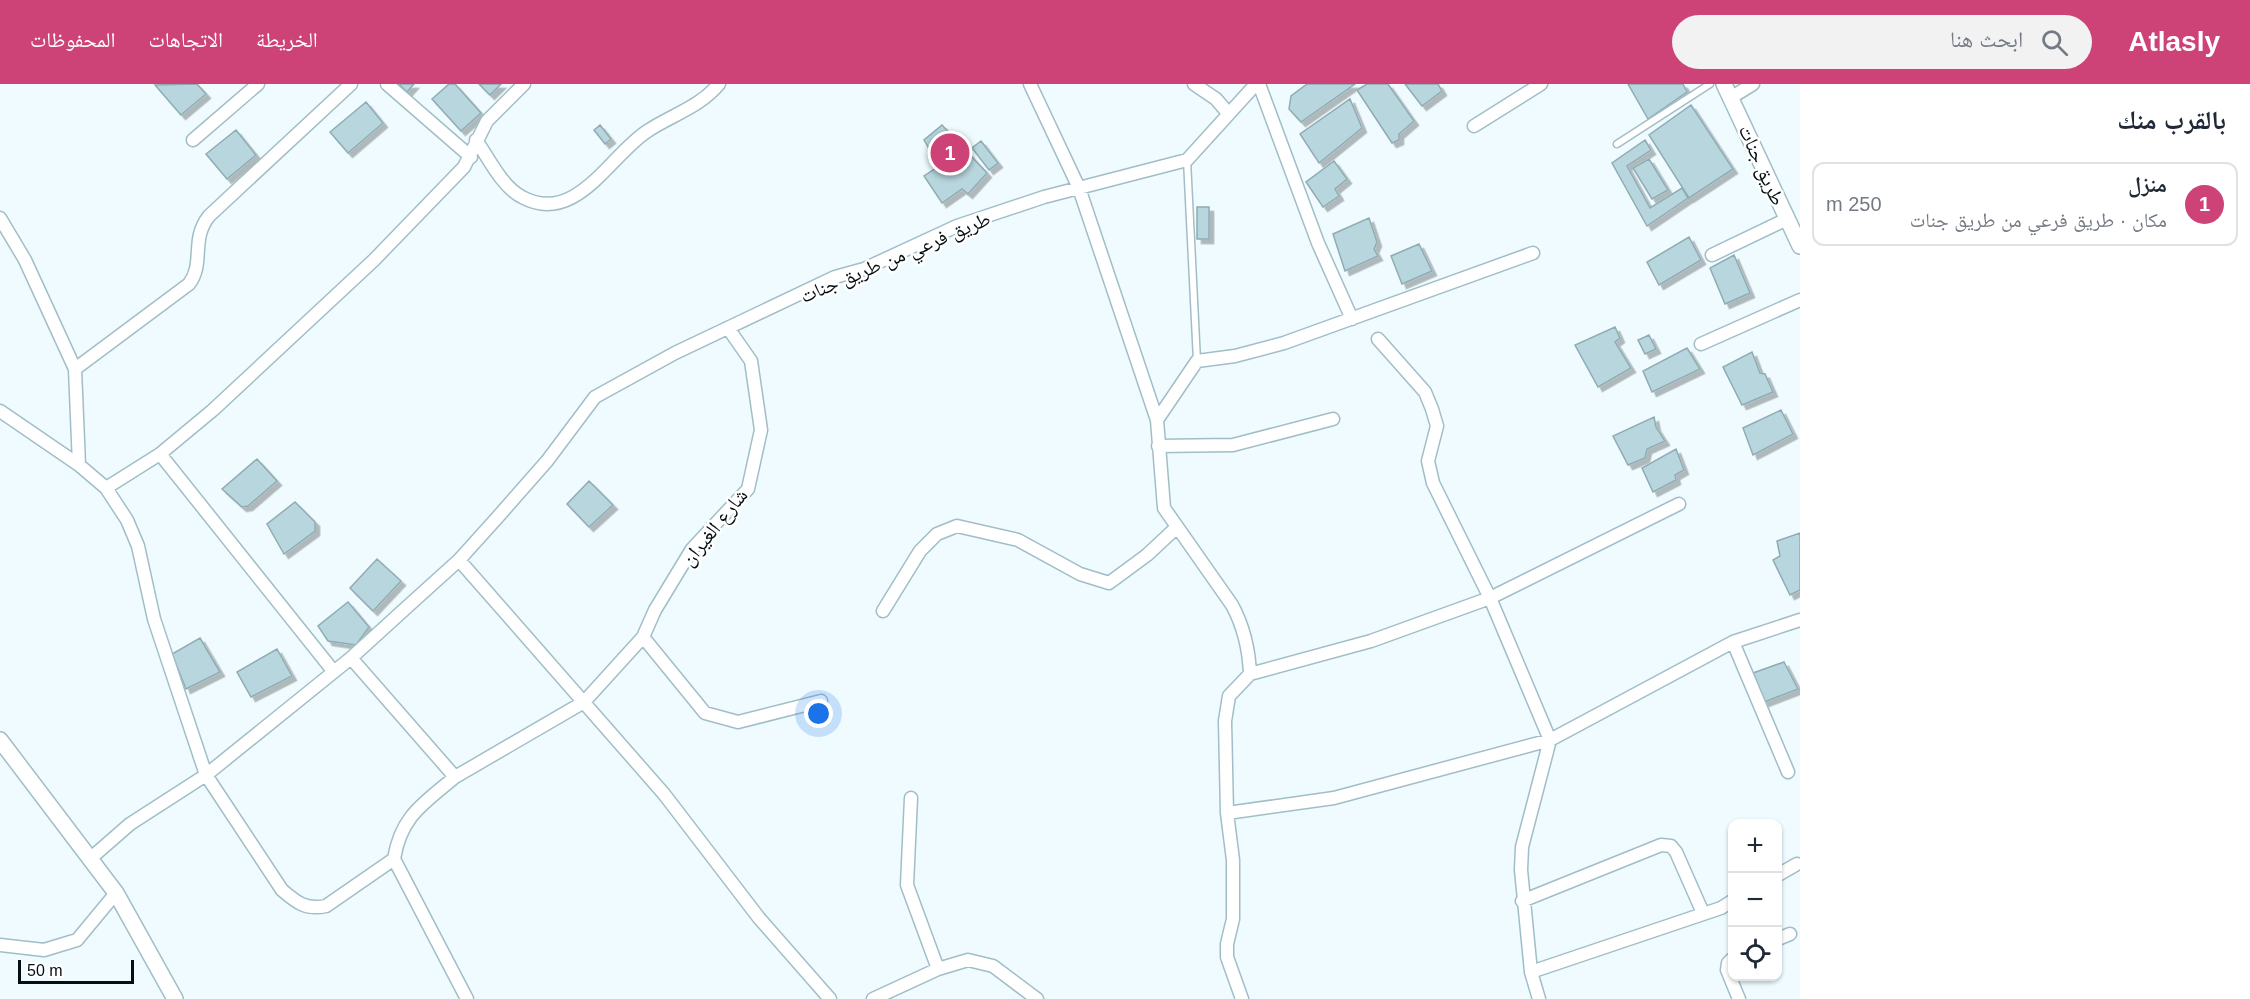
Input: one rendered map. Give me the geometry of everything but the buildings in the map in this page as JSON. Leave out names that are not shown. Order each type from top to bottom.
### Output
[{"type":"street","points":[[193,140],[258,84]]},
{"type":"street","points":[[75,369],[189,284],[196,271],[198,237],[205,221],[351,84]]},
{"type":"street","points":[[387,84],[471,157]]},
{"type":"street","points":[[106,488],[160,454],[213,410],[375,260],[471,157],[476,140],[498,107],[524,84]]},
{"type":"street","points":[[476,140],[504,181],[521,197],[543,204],[558,205],[576,197],[646,132],[709,96],[719,84]]},
{"type":"street","points":[[1030,84],[1078,188],[1157,420],[1164,508],[1216,579],[1241,621],[1249,652],[1250,674]]},
{"type":"street","points":[[1194,84],[1216,99],[1228,113]]},
{"type":"street","points":[[1186,160],[1228,113],[1258,84],[1318,243],[1352,319]]},
{"type":"street","points":[[1474,126],[1541,84]]},
{"type":"street","points":[[1728,91],[1754,84]]},
{"type":"street","name":"طريق جنات","points":[[1728,91],[1800,246]]},
{"type":"street","name":"طريق فرعي من طريق جنات","points":[[91,858],[130,824],[206,775],[334,672],[459,560],[547,462],[595,397],[675,353],[835,277],[864,269],[957,226],[1078,188],[1186,160]]},
{"type":"street","points":[[0,218],[25,260],[75,369],[79,465]]},
{"type":"street","points":[[1712,255],[1787,219]]},
{"type":"street","points":[[1157,420],[1197,361],[1234,356],[1284,343],[1533,253]]},
{"type":"street","points":[[1701,344],[1800,300]]},
{"type":"street","name":"شارع الغيران","points":[[394,859],[398,837],[409,816],[455,777],[584,702],[643,638],[655,610],[692,549],[748,489],[761,430],[751,361],[728,328]]},
{"type":"street","points":[[1378,339],[1425,392],[1437,426],[1428,461],[1430,473],[1490,598],[1550,740],[1522,847],[1522,901],[1531,972],[1539,999]]},
{"type":"street","points":[[0,411],[79,465],[106,488],[127,520],[138,546],[154,619],[206,775],[282,890],[299,905],[313,909],[326,906],[394,859],[467,999]]},
{"type":"street","points":[[1158,446],[1233,445],[1333,419]]},
{"type":"street","points":[[160,454],[334,672]]},
{"type":"street","points":[[1242,999],[1227,957],[1227,944],[1233,919],[1233,860],[1227,813],[1225,721],[1229,696],[1250,674],[1371,641],[1490,598],[1679,504]]},
{"type":"street","points":[[883,611],[921,551],[938,534],[957,526],[1018,540],[1080,574],[1109,583],[1147,555],[1177,527]]},
{"type":"street","points":[[459,560],[664,794],[759,918],[830,999]]},
{"type":"street","points":[[1227,813],[1334,798],[1550,740],[1733,642],[1800,620]]},
{"type":"street","points":[[643,638],[705,713],[738,722],[821,701]]},
{"type":"street","points":[[1733,642],[1788,772]]},
{"type":"street","points":[[351,658],[455,777]]},
{"type":"street","points":[[0,740],[116,893],[175,999]]},
{"type":"street","points":[[911,798],[907,885],[938,969]]},
{"type":"street","points":[[1522,901],[1661,844],[1671,846],[1676,852],[1703,913]]},
{"type":"street","points":[[1781,873],[1797,864]]},
{"type":"street","points":[[0,945],[44,950],[77,940],[116,893]]},
{"type":"street","points":[[1531,972],[1728,903]]},
{"type":"street","points":[[1782,937],[1790,934]]},
{"type":"street","points":[[873,999],[938,969],[968,960],[993,966],[1037,999]]},
{"type":"street","points":[[1732,981],[1739,999]]},
{"type":"lane","points":[[1617,144],[1710,84]]},
{"type":"lane","points":[[1186,160],[1197,361]]},
{"type":"place","name":"منزل","points":[[950,153]]}]
